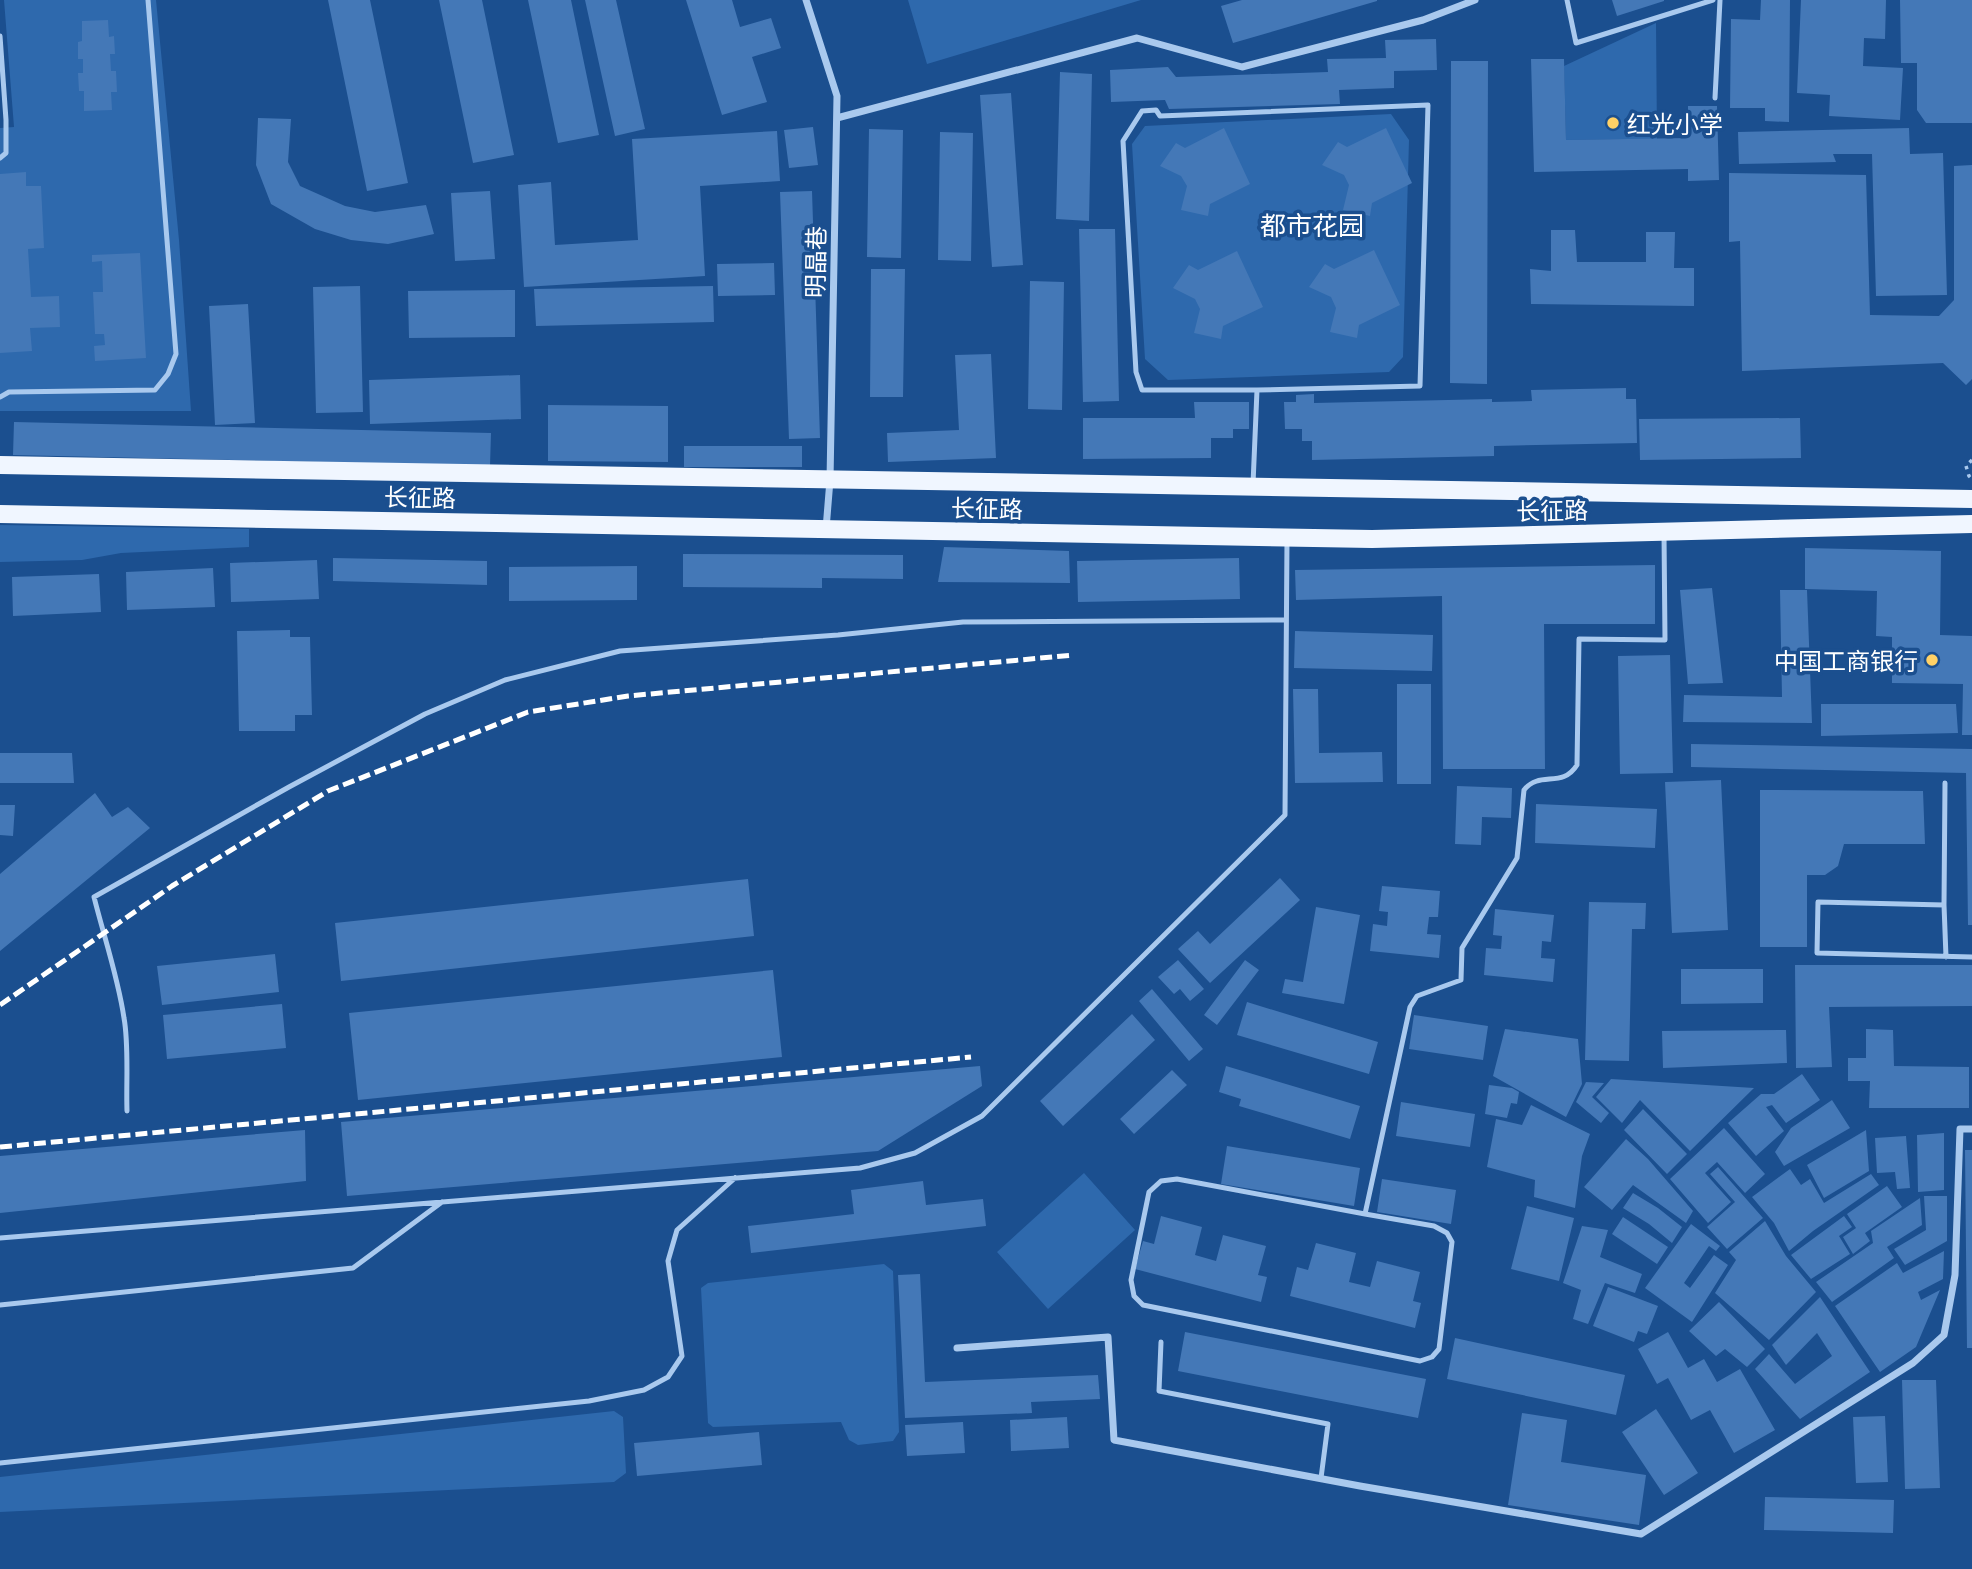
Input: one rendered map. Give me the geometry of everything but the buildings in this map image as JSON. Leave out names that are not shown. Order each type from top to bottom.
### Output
[{"type":"main road","name":"长征路","points":[[0,465],[1972,499]]},
{"type":"main road","name":"长征路","points":[[0,514],[1385,538],[1972,524]]},
{"type":"street","name":"明晶巷","points":[[806,0],[837,96],[830,480],[826,529]]},
{"type":"street","points":[[837,118],[1137,38],[1242,67],[1423,20],[1475,0]]},
{"type":"street","points":[[957,1348],[1108,1338],[1114,1440],[1641,1534],[1913,1363],[1944,1335],[1955,1275],[1960,1129],[1972,1129]]},
{"type":"lane","points":[[0,397],[9,392],[155,390],[168,374],[176,354],[148,0]]},
{"type":"lane","points":[[1567,0],[1576,43],[1713,0]]},
{"type":"lane","points":[[1715,98],[1720,0]]},
{"type":"lane","points":[[0,36],[6,120],[6,153],[0,158]]},
{"type":"lane","points":[[1428,105],[1420,386],[1257,390],[1142,390],[1136,372],[1122,141],[1142,111],[1156,110],[1160,116],[1428,105]]},
{"type":"lane","points":[[1253,487],[1257,390]]},
{"type":"lane","points":[[1365,1214],[1409,1007],[1417,996],[1461,981],[1462,948],[1517,858],[1524,790],[1538,779],[1561,779],[1572,773],[1577,765],[1579,639],[1665,640],[1664,531]]},
{"type":"lane","points":[[0,1237],[860,1168],[915,1153],[982,1116],[1285,815],[1287,537]]},
{"type":"lane","points":[[127,1111],[125,1020],[111,954],[94,897],[425,714],[505,680],[620,651],[838,635],[963,622],[1286,620]]},
{"type":"lane","points":[[1945,783],[1946,957]]},
{"type":"lane","points":[[1944,905],[1818,902],[1817,953],[1972,957]]},
{"type":"lane","points":[[0,1463],[576,1403],[644,1390],[668,1377],[682,1356],[668,1261],[677,1230],[735,1178]]},
{"type":"lane","points":[[1177,1179],[1365,1214],[1434,1226],[1447,1233],[1452,1242],[1439,1349],[1432,1357],[1420,1362],[1143,1305],[1134,1296],[1130,1280],[1149,1192],[1161,1181],[1177,1179]]},
{"type":"lane","points":[[0,1305],[353,1268],[443,1202]]},
{"type":"lane","points":[[1161,1342],[1159,1391],[1328,1424],[1321,1478]]},
{"type":"path","points":[[1972,460],[1966,466],[1972,479]]},
{"type":"shaded area","points":[[4,0],[156,0],[179,240],[191,411],[0,411],[0,128],[14,127]]},
{"type":"shaded area","points":[[908,0],[1141,0],[927,64]]},
{"type":"shaded area","points":[[1656,23],[1657,139],[1566,140],[1564,66]]},
{"type":"shaded area","points":[[1391,114],[1409,140],[1403,357],[1389,372],[1168,380],[1145,359],[1132,144],[1145,126]]},
{"type":"shaded area","points":[[0,525],[249,529],[249,547],[121,553],[82,560],[0,562]]},
{"type":"shaded area","points":[[1084,1173],[1135,1230],[1048,1309],[997,1252]]},
{"type":"shaded area","points":[[884,1264],[893,1271],[899,1432],[893,1441],[858,1445],[849,1440],[841,1422],[713,1427],[708,1423],[701,1288],[708,1283]]},
{"type":"shaded area","points":[[614,1411],[623,1417],[626,1473],[614,1482],[0,1512],[0,1477]]},
{"type":"railway","points":[[0,1005],[172,886],[328,791],[528,712],[628,696],[1074,655]]},
{"type":"railway","points":[[0,1147],[971,1057]]},
{"type":"place","name":"红光小学","points":[[1613,123]]},
{"type":"place","name":"中国工商银行","points":[[1932,660]]},
{"type":"district","name":"都市花园","points":[[1312,225]]}]
